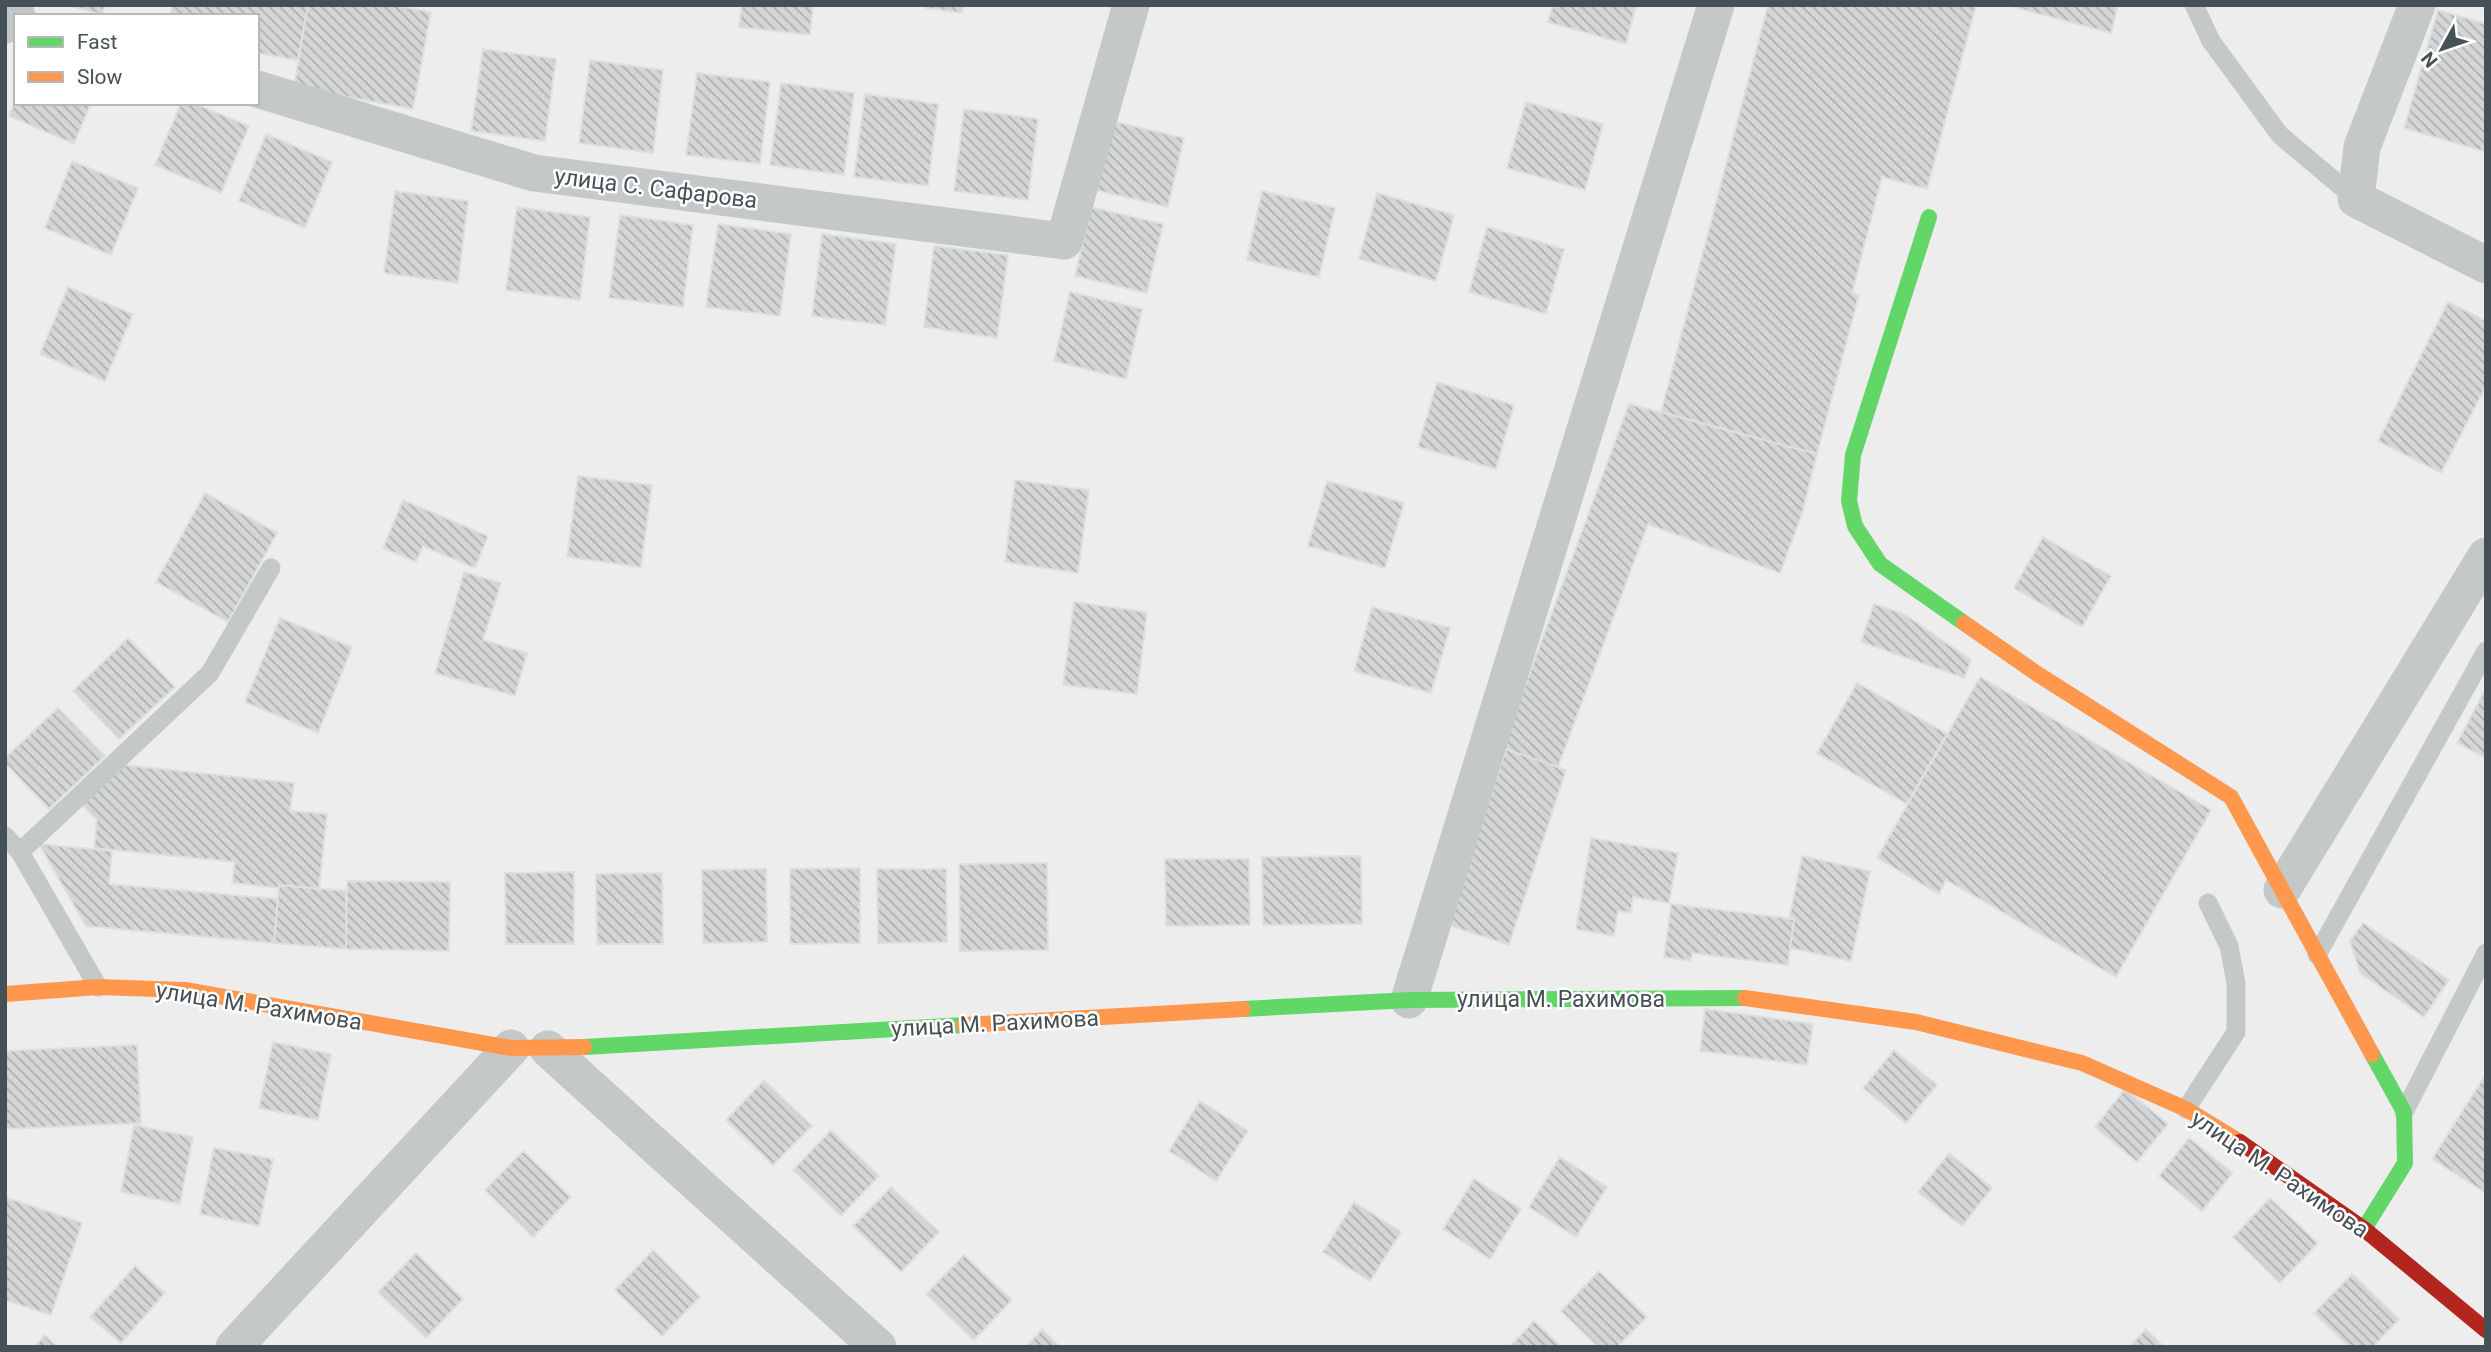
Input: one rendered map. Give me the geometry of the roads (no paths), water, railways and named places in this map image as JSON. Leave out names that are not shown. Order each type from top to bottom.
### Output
[{"type":"street","name":"улица С. Сафарова","points":[[259,90],[534,173],[1065,241],[1132,5]]},
{"type":"street","points":[[1409,1000],[1716,5]]},
{"type":"street","points":[[2417,5],[2362,147],[2356,199],[2486,265]]},
{"type":"street","points":[[1929,217],[1853,455],[1847,486],[1850,514],[1860,540],[1881,564],[2036,673],[2231,797],[2404,1112],[2405,1163],[2364,1229]]},
{"type":"street","points":[[2282,890],[2486,556]]},
{"type":"street","name":"улица М. Рахимова","points":[[5,994],[98,987],[185,990],[511,1048],[548,1049],[1409,1000],[1744,998],[1916,1022],[2082,1063],[2186,1109],[2253,1149],[2364,1229],[2486,1330]]},
{"type":"street","points":[[234,1347],[511,1048]]},
{"type":"street","points":[[548,1049],[878,1347]]},
{"type":"lane","points":[[2194,5],[2211,41],[2280,135],[2356,199]]},
{"type":"lane","points":[[20,852],[210,673],[271,568]]},
{"type":"lane","points":[[2317,955],[2486,651]]},
{"type":"lane","points":[[5,836],[20,852],[98,987]]},
{"type":"lane","points":[[2186,1109],[2236,1031],[2236,983],[2229,946],[2208,903]]},
{"type":"lane","points":[[2404,1112],[2486,953]]}]
